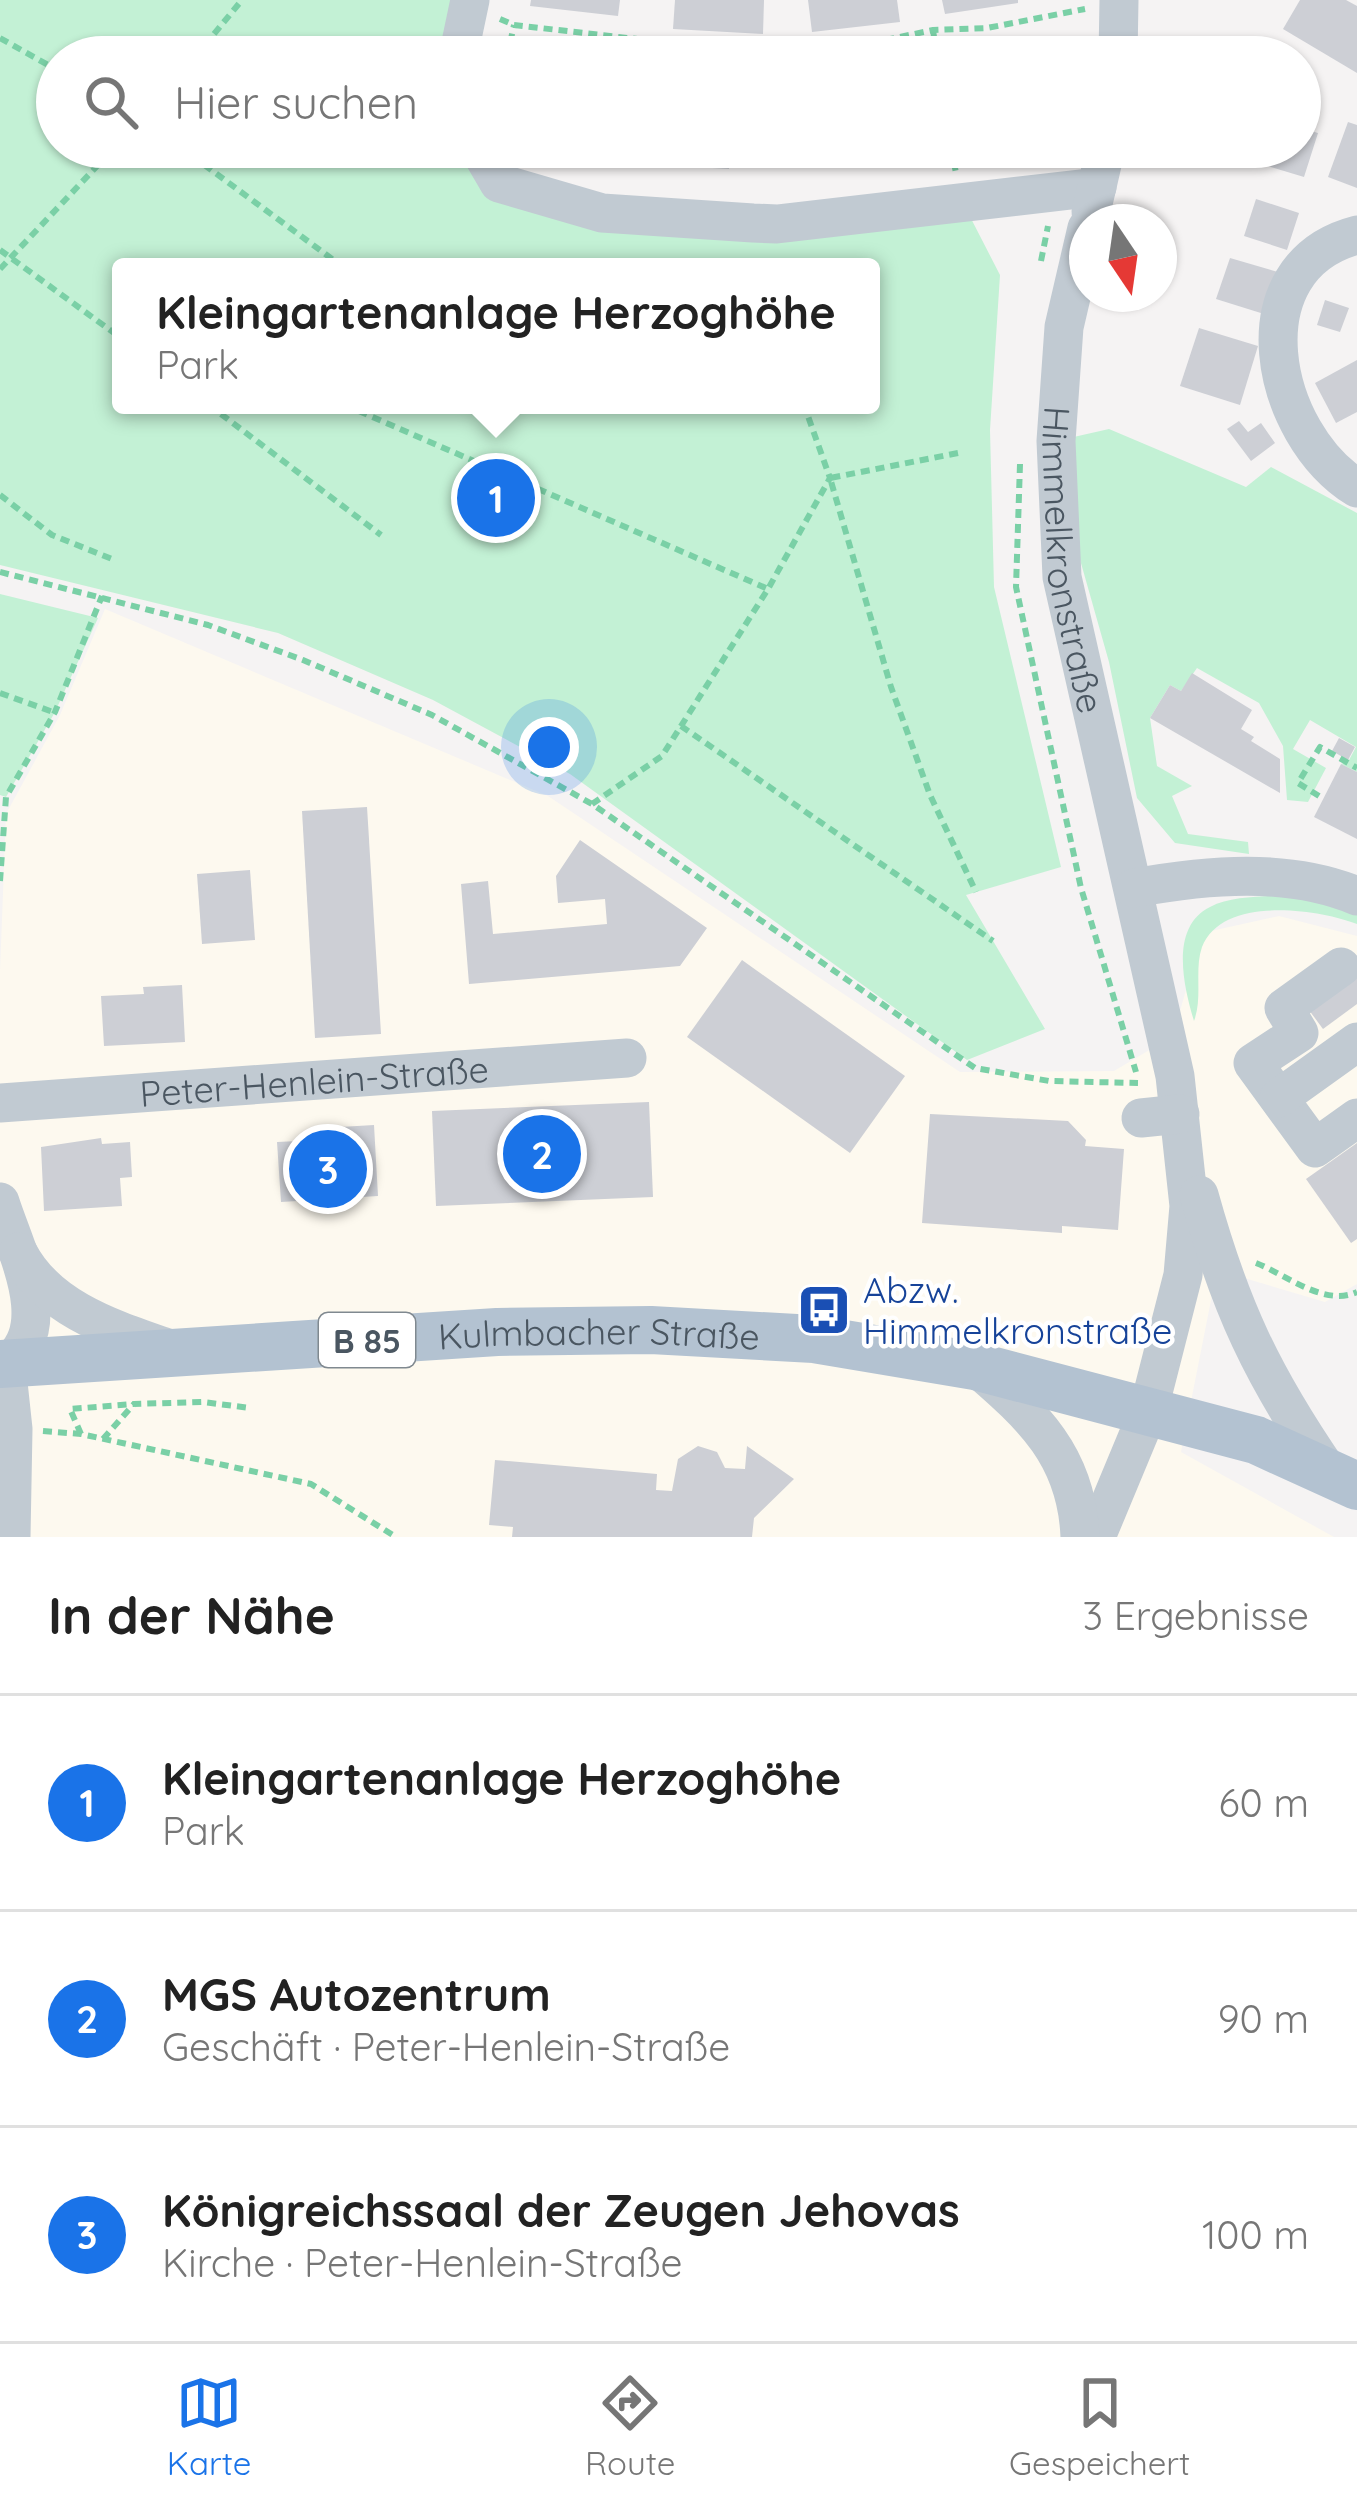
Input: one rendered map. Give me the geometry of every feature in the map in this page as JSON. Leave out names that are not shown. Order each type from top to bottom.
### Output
[{"type":"main road","name":"Kulmbacher Straße","points":[[2,1363],[497,1332],[651,1330],[814,1339],[975,1366],[1256,1440],[1342,1478]]},
{"type":"street","points":[[1118,36],[1119,1]]},
{"type":"street","points":[[462,36],[469,3]]},
{"type":"street","points":[[490,168],[499,183],[602,213],[777,224],[1069,213]]},
{"type":"street","name":"Himmelkronstraße","points":[[1093,204],[1101,168]]},
{"type":"street","points":[[1357,235],[1316,251],[1286,287],[1277,326],[1282,381],[1295,417],[1314,446],[1357,488]]},
{"type":"street","name":"Himmelkronstraße","points":[[1069,306],[1057,441],[1062,577],[1134,888],[1189,1206],[1183,1275],[1148,1412],[1096,1537]]},
{"type":"street","points":[[1134,888],[1230,877],[1330,885],[1357,896]]},
{"type":"street","points":[[1341,967],[1283,1007],[1299,1033],[1253,1063],[1315,1148],[1357,1118]]},
{"type":"street","points":[[1279,1098],[1357,1042]]},
{"type":"street","name":"Peter-Henlein-Straße","points":[[0,1103],[627,1058]]},
{"type":"street","points":[[1170,1113],[1219,1265],[1255,1355],[1342,1478]]},
{"type":"street","points":[[0,1202],[29,1297],[30,1333],[22,1350],[2,1363],[13,1429],[11,1537]]},
{"type":"street","points":[[18,1252],[36,1280],[59,1300],[118,1331],[175,1351]]},
{"type":"street","points":[[975,1366],[1015,1401],[1058,1451],[1076,1490],[1080,1537]]},
{"type":"path","points":[[213,36],[242,0]]},
{"type":"path","points":[[905,36],[987,28],[1119,1]]},
{"type":"path","points":[[469,3],[514,25],[605,36]]},
{"type":"path","points":[[512,36],[514,25]]},
{"type":"path","points":[[933,30],[934,36]]},
{"type":"path","points":[[0,38],[36,58]]},
{"type":"path","points":[[0,268],[96,168]]},
{"type":"path","points":[[209,168],[331,258]]},
{"type":"path","points":[[0,250],[112,331]]},
{"type":"path","points":[[221,414],[381,535]]},
{"type":"path","points":[[366,414],[768,589]]},
{"type":"path","points":[[807,414],[891,687],[930,795],[976,892]]},
{"type":"path","points":[[592,804],[662,756],[768,589],[830,478],[958,453]]},
{"type":"path","points":[[0,495],[52,535],[112,559]]},
{"type":"path","points":[[0,572],[208,625],[433,716],[592,804],[975,1068],[1049,1081],[1139,1083],[1170,1113]]},
{"type":"path","points":[[0,880],[7,797],[55,712],[102,596]]},
{"type":"path","points":[[0,693],[55,712]]},
{"type":"path","points":[[681,726],[993,940]]},
{"type":"path","points":[[1319,796],[1298,783],[1320,747],[1357,767]]},
{"type":"path","points":[[1219,1265],[1257,1264],[1325,1296],[1341,1298],[1357,1292]]},
{"type":"path","points":[[250,1408],[203,1402],[70,1409],[81,1434],[311,1484],[397,1537]]},
{"type":"path","points":[[103,1438],[134,1404]]},
{"type":"shaded area","points":[[105,609],[548,796],[960,1072],[1114,1071],[1173,1036],[1202,933],[1279,916],[1357,936],[1357,1284],[1325,1302],[1217,1270],[1181,1452],[1334,1537],[0,1537],[0,971],[6,814],[60,715]]},
{"type":"green space","points":[[0,0],[470,0],[462,36],[36,36],[36,168],[490,168],[499,183],[602,213],[962,201],[1000,275],[990,430],[994,587],[1061,867],[966,895],[1045,1029],[967,1060],[570,774],[433,700],[278,633],[0,565]]},
{"type":"green space","points":[[1109,429],[1246,487],[1271,467],[1357,513],[1357,772],[1341,764],[1348,762],[1356,747],[1310,720],[1293,749],[1326,768],[1308,802],[1287,800],[1283,746],[1259,703],[1197,668],[1181,691],[1170,685],[1150,718],[1157,766],[1192,786],[1172,796],[1188,834],[1248,842],[1249,854],[1175,843],[1137,798],[1056,441]]},
{"type":"green space","points":[[0,594],[98,618],[55,712],[6,797],[0,795]]},
{"type":"green space","points":[[1285,895],[1357,910],[1357,924],[1319,914],[1272,910],[1229,919],[1213,930],[1202,947],[1194,1021],[1183,959],[1184,943],[1197,916],[1227,901]]},
{"type":"building","points":[[531,0],[620,0],[618,16],[530,6]]},
{"type":"building","points":[[675,0],[764,0],[763,34],[673,29]]},
{"type":"building","points":[[808,0],[897,0],[900,22],[812,32]]},
{"type":"building","points":[[942,0],[1018,0],[1018,3],[945,14]]},
{"type":"building","points":[[1300,0],[1346,0],[1357,6],[1357,73],[1321,52],[1321,36],[1295,36],[1283,29]]},
{"type":"building","points":[[1348,122],[1357,125],[1357,188],[1328,177]]},
{"type":"building","points":[[1274,168],[1307,168],[1304,177]]},
{"type":"building","points":[[1256,199],[1299,213],[1287,250],[1244,236]]},
{"type":"building","points":[[1230,258],[1278,272],[1264,314],[1216,299]]},
{"type":"building","points":[[1325,300],[1349,308],[1340,332],[1317,325]]},
{"type":"building","points":[[1199,328],[1258,346],[1240,405],[1180,386]]},
{"type":"building","points":[[1357,360],[1357,412],[1336,423],[1315,383]]},
{"type":"building","points":[[1239,421],[1248,432],[1261,423],[1275,443],[1251,461],[1227,429]]},
{"type":"building","points":[[1192,673],[1252,710],[1241,729],[1280,759],[1280,793],[1150,718],[1170,685],[1181,691]]},
{"type":"building","points":[[1339,738],[1355,747],[1348,760],[1332,751]]},
{"type":"building","points":[[1341,764],[1357,772],[1357,839],[1314,817]]},
{"type":"building","points":[[367,807],[381,1034],[315,1038],[302,811]]},
{"type":"building","points":[[580,840],[707,928],[680,966],[469,984],[461,884],[488,881],[493,934],[607,924],[605,899],[558,903],[556,876]]},
{"type":"building","points":[[250,870],[255,940],[202,944],[197,874]]},
{"type":"building","points":[[742,960],[905,1076],[850,1153],[687,1037]]},
{"type":"building","points":[[1357,968],[1357,1004],[1323,1029],[1306,1006]]},
{"type":"building","points":[[182,985],[185,1042],[104,1046],[101,996],[144,994],[143,987]]},
{"type":"building","points":[[649,1102],[653,1197],[436,1206],[432,1111]]},
{"type":"building","points":[[930,1114],[1068,1121],[1086,1140],[1085,1146],[1124,1149],[1118,1230],[1062,1226],[1062,1233],[922,1223]]},
{"type":"building","points":[[374,1125],[378,1196],[281,1202],[277,1142],[341,1139],[340,1127]]},
{"type":"building","points":[[101,1138],[102,1144],[130,1142],[132,1177],[120,1178],[122,1206],[44,1211],[41,1147]]},
{"type":"building","points":[[1357,1143],[1357,1239],[1351,1243],[1306,1179]]},
{"type":"building","points":[[698,1446],[717,1452],[725,1468],[745,1469],[747,1446],[794,1479],[754,1518],[752,1537],[512,1537],[513,1527],[489,1525],[495,1460],[657,1474],[656,1490],[672,1491],[678,1459]]},
{"type":"place","name":"Kleingartenanlage Herzoghöhe","points":[[496,498]]},
{"type":"place","name":"MGS Autozentrum","points":[[542,1154]]},
{"type":"place","name":"Königreichssaal der Zeugen Jehovas","points":[[328,1169]]},
{"type":"place","name":"Abzw. Himmelkronstraße","points":[[824,1310]]}]
